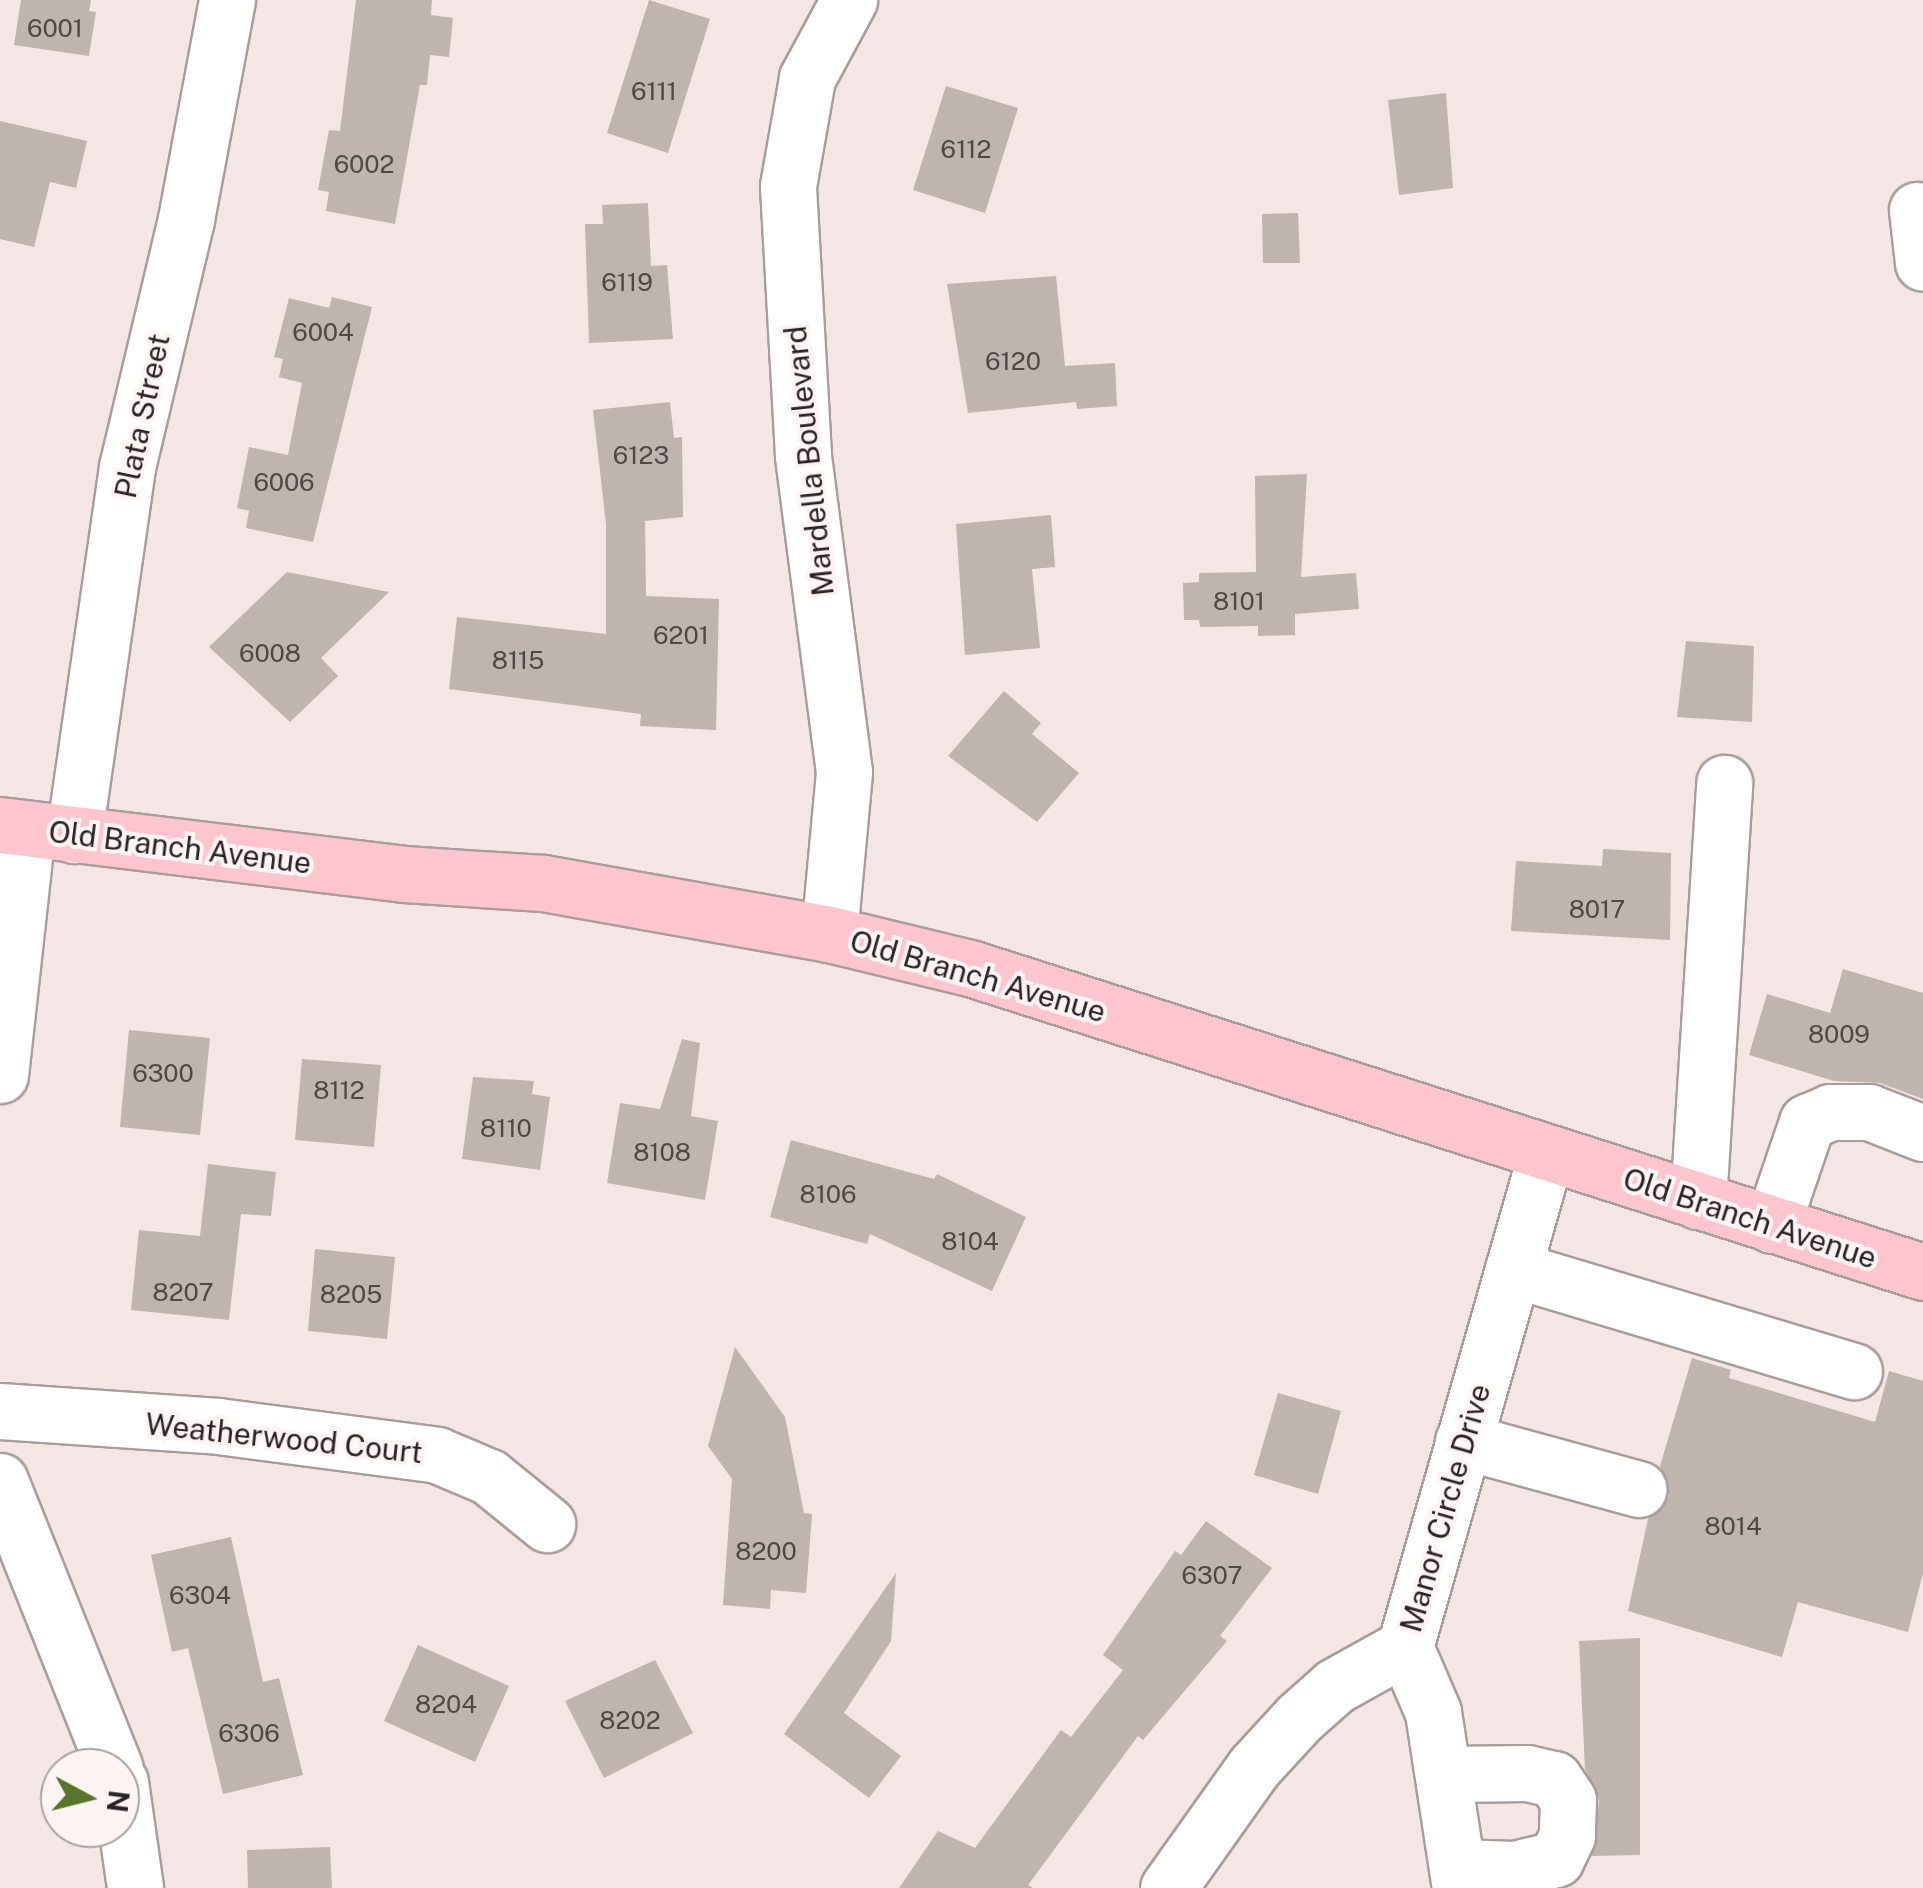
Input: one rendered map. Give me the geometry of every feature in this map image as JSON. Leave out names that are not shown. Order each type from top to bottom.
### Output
[{"type":"main road","name":"Old Branch Avenue","points":[[34,829],[404,874],[543,883],[829,934],[989,974],[1923,1272]]},
{"type":"street","name":"Plata Street","points":[[0,1075],[34,829],[186,220],[227,0]]},
{"type":"street","name":"Mardella Boulevard","points":[[829,934],[844,772],[802,455],[788,186],[807,78],[849,0]]},
{"type":"street","points":[[1917,210],[1923,263]]},
{"type":"street","points":[[1698,1201],[1724,784]]},
{"type":"street","points":[[1772,1225],[1807,1122],[1830,1112],[1870,1112],[1923,1133]]},
{"type":"street","name":"Manor Circle Drive","points":[[1168,1888],[1254,1767],[1299,1718],[1335,1686],[1405,1647],[1546,1154]]},
{"type":"street","points":[[1513,1269],[1854,1371]]},
{"type":"street","name":"Weatherwood Court","points":[[0,1411],[218,1426],[437,1455],[489,1477],[547,1524]]},
{"type":"street","points":[[1463,1441],[1639,1490]]},
{"type":"street","points":[[0,1481],[107,1748]]},
{"type":"street","points":[[1405,1647],[1433,1712],[1447,1774],[1459,1877],[1556,1858],[1567,1836],[1568,1800],[1554,1779],[1527,1773],[1447,1774]]},
{"type":"street","points":[[130,1848],[136,1888]]},
{"type":"building","points":[[21,0],[91,0],[89,11],[96,12],[89,56],[14,45]]},
{"type":"building","points":[[356,0],[432,0],[431,15],[453,18],[449,57],[430,55],[427,85],[420,85],[395,224],[326,211],[329,192],[318,190],[329,130],[340,131]]},
{"type":"building","points":[[649,0],[710,19],[668,153],[607,133]]},
{"type":"building","points":[[946,86],[1018,108],[985,213],[913,190]]},
{"type":"building","points":[[1446,93],[1453,188],[1399,195],[1388,100]]},
{"type":"building","points":[[0,121],[87,141],[76,188],[50,182],[34,247],[0,239]]},
{"type":"building","points":[[648,203],[651,266],[667,265],[673,339],[589,343],[585,224],[603,224],[602,205]]},
{"type":"building","points":[[1298,213],[1300,263],[1263,263],[1262,214]]},
{"type":"building","points":[[1056,276],[1065,366],[1115,363],[1117,406],[1077,409],[1076,402],[968,413],[947,284]]},
{"type":"building","points":[[332,297],[372,307],[313,542],[246,528],[249,511],[237,508],[249,447],[288,455],[302,383],[279,377],[283,359],[274,357],[289,298],[329,308]]},
{"type":"building","points":[[670,402],[674,438],[682,437],[683,517],[645,521],[646,596],[719,599],[716,730],[640,726],[641,714],[449,689],[457,617],[606,634],[606,524],[593,410]]},
{"type":"building","points":[[1307,474],[1301,577],[1356,573],[1359,609],[1295,614],[1295,635],[1258,636],[1258,626],[1200,627],[1199,620],[1184,620],[1183,583],[1199,582],[1199,573],[1256,572],[1255,476]]},
{"type":"building","points":[[1051,515],[1055,567],[1032,569],[1040,648],[965,655],[956,524]]},
{"type":"building","points":[[287,572],[389,592],[321,658],[338,676],[290,722],[209,647]]},
{"type":"building","points":[[1686,641],[1754,646],[1752,722],[1677,717]]},
{"type":"building","points":[[1004,691],[1041,723],[1032,734],[1079,773],[1037,822],[948,756]]},
{"type":"building","points":[[1603,849],[1671,853],[1670,940],[1511,931],[1516,861],[1602,866]]},
{"type":"building","points":[[1843,969],[1923,993],[1923,1099],[1880,1083],[1834,1081],[1749,1055],[1767,994],[1830,1013]]},
{"type":"building","points":[[129,1030],[210,1038],[200,1135],[120,1127]]},
{"type":"building","points":[[682,1039],[700,1043],[691,1116],[718,1121],[705,1200],[607,1183],[620,1103],[660,1109]]},
{"type":"building","points":[[302,1059],[381,1065],[374,1147],[295,1140]]},
{"type":"building","points":[[473,1077],[534,1081],[532,1094],[550,1097],[540,1170],[462,1159]]},
{"type":"building","points":[[791,1140],[934,1179],[937,1174],[1026,1217],[992,1291],[870,1234],[867,1244],[770,1217]]},
{"type":"building","points":[[208,1164],[276,1172],[271,1216],[241,1214],[229,1320],[131,1310],[139,1230],[200,1236]]},
{"type":"building","points":[[315,1249],[395,1257],[387,1339],[308,1331]]},
{"type":"building","points":[[735,1347],[785,1417],[804,1513],[812,1514],[806,1593],[771,1590],[770,1609],[723,1605],[732,1479],[708,1446]]},
{"type":"building","points":[[1692,1358],[1731,1370],[1729,1378],[1875,1422],[1889,1371],[1923,1381],[1923,1573],[1908,1632],[1798,1602],[1782,1657],[1628,1611],[1648,1519],[1669,1496],[1660,1466]]},
{"type":"building","points":[[1278,1393],[1341,1411],[1318,1494],[1254,1475]]},
{"type":"building","points":[[1206,1521],[1272,1568],[1220,1636],[1227,1641],[1143,1740],[1138,1736],[1028,1885],[1033,1888],[899,1888],[938,1831],[975,1848],[1061,1730],[1071,1737],[1123,1670],[1103,1655],[1175,1551],[1181,1555]]},
{"type":"building","points":[[231,1537],[263,1682],[279,1678],[303,1775],[223,1794],[188,1648],[172,1652],[151,1555]]},
{"type":"building","points":[[896,1573],[891,1641],[844,1713],[901,1756],[869,1798],[784,1734]]},
{"type":"building","points":[[1640,1638],[1640,1855],[1592,1856],[1599,1801],[1585,1769],[1579,1641]]},
{"type":"building","points":[[418,1645],[509,1686],[475,1762],[384,1721]]},
{"type":"building","points":[[655,1660],[693,1733],[604,1778],[565,1701]]},
{"type":"building","points":[[330,1847],[332,1888],[248,1888],[247,1850]]}]
